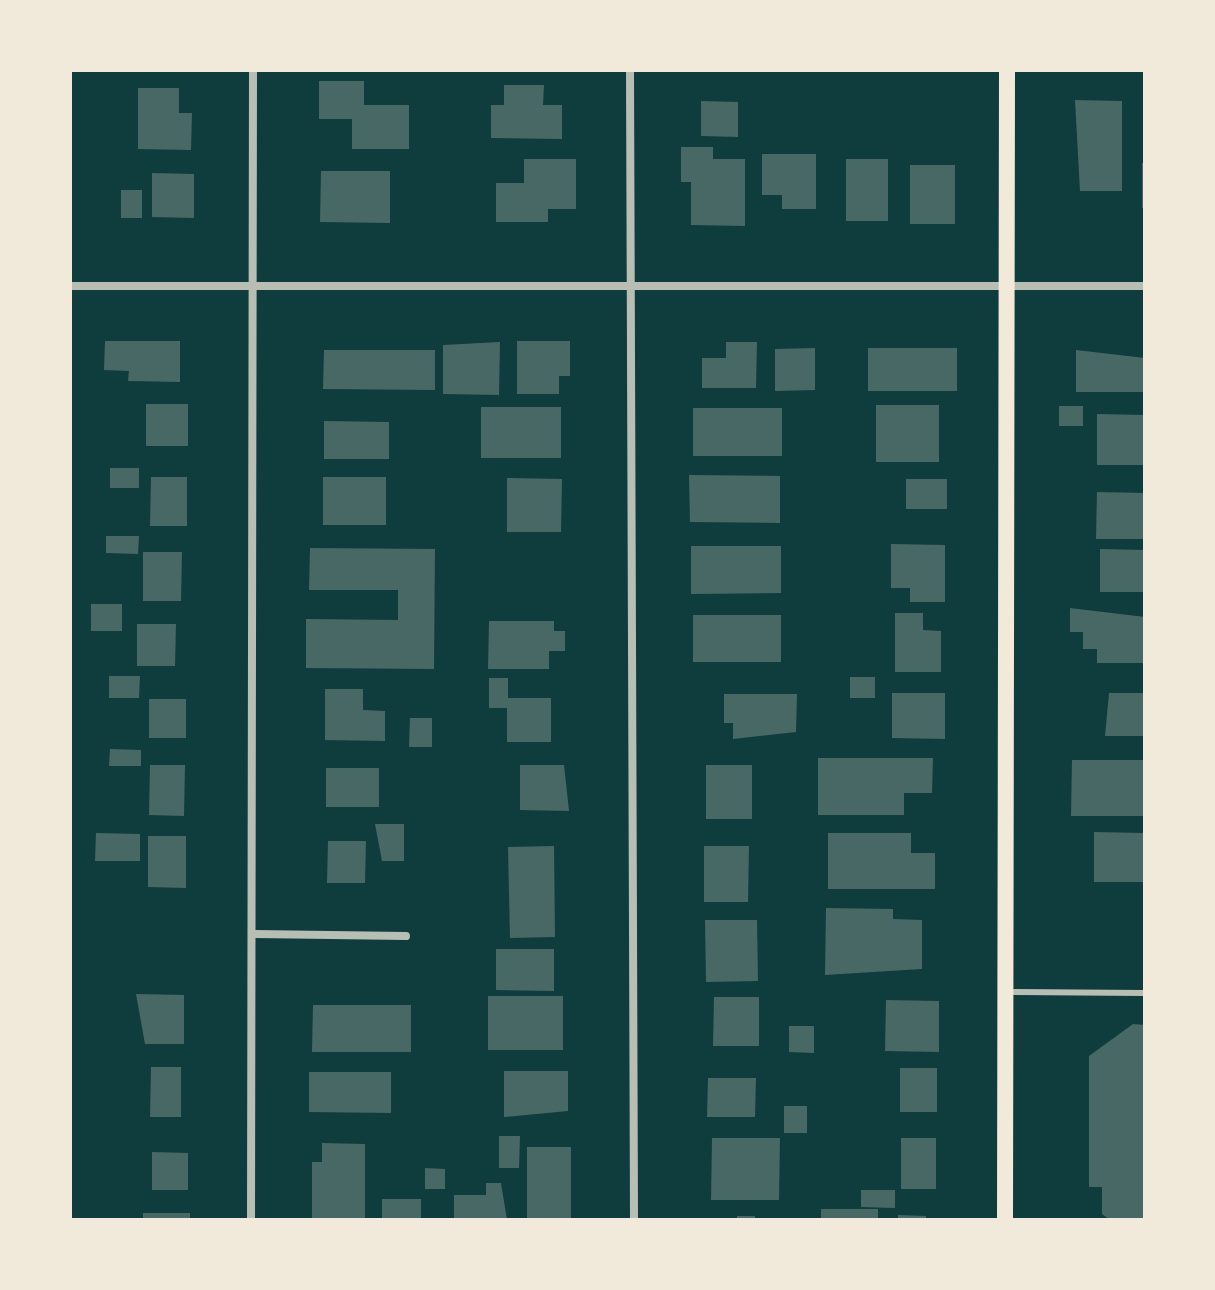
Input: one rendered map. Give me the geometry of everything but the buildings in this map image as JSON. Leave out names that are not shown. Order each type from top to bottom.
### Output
[{"type":"main road","points":[[1005,1220],[1007,70]]},
{"type":"street","points":[[251,1220],[254,934],[253,70]]},
{"type":"street","points":[[630,70],[634,1220]]},
{"type":"street","points":[[70,286],[1145,286]]},
{"type":"street","points":[[254,934],[406,936]]},
{"type":"lane","points":[[1007,992],[1143,993]]}]
